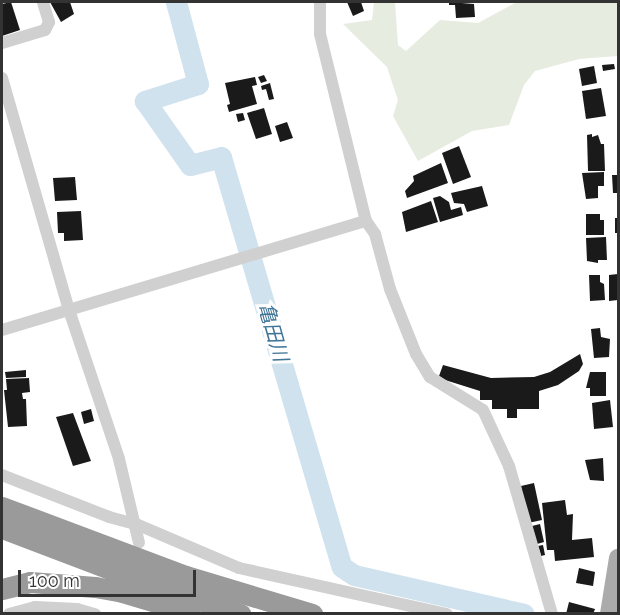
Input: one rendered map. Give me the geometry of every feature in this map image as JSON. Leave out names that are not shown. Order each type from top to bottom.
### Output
[{"type":"highway","points":[[2,507],[186,576],[312,614]]},
{"type":"highway","points":[[2,528],[110,569],[240,614]]},
{"type":"highway","points":[[2,589],[30,582],[53,582],[122,592],[152,607],[196,614]]},
{"type":"main road","points":[[609,614],[618,558]]},
{"type":"street","points":[[2,43],[45,30],[49,22],[43,2]]},
{"type":"street","points":[[320,2],[320,34],[366,221],[375,234],[390,289],[416,354],[430,377],[483,410],[496,436],[509,466],[552,614]]},
{"type":"street","points":[[2,78],[69,310],[119,459],[139,543]]},
{"type":"street","points":[[2,330],[366,221]]},
{"type":"street","points":[[2,475],[109,517],[136,524],[239,568],[447,614]]},
{"type":"street","points":[[9,614],[35,607],[77,609],[95,614]]},
{"type":"shaded area","points":[[374,2],[395,2],[398,45],[406,51],[440,20],[478,23],[517,2],[618,2],[618,56],[579,59],[535,71],[524,85],[509,125],[472,131],[418,161],[393,116],[398,100],[387,67],[343,24],[372,20]]},
{"type":"building","points":[[11,2],[20,30],[2,36],[2,4]]},
{"type":"building","points":[[50,2],[70,2],[74,14],[61,22]]},
{"type":"building","points":[[347,2],[361,2],[364,11],[353,16]]},
{"type":"building","points":[[449,2],[474,4],[475,17],[456,18],[455,5],[449,5]]},
{"type":"building","points":[[614,64],[615,69],[603,71],[602,65]]},
{"type":"building","points":[[594,66],[597,83],[582,86],[579,69]]},
{"type":"building","points":[[264,75],[267,81],[261,83],[258,77]]},
{"type":"building","points":[[255,77],[257,85],[252,86],[257,104],[229,112],[227,105],[230,104],[225,83]]},
{"type":"building","points":[[270,83],[274,99],[269,100],[266,89],[262,90],[261,86]]},
{"type":"building","points":[[601,88],[606,116],[586,119],[582,91]]},
{"type":"building","points":[[264,108],[272,134],[256,139],[247,113]]},
{"type":"building","points":[[243,113],[245,120],[238,122],[236,114]]},
{"type":"building","points":[[287,122],[293,138],[280,142],[275,126]]},
{"type":"building","points":[[592,134],[592,137],[598,135],[601,144],[604,144],[605,171],[588,171],[587,135]]},
{"type":"building","points":[[459,146],[471,177],[453,184],[442,153]]},
{"type":"building","points":[[441,163],[448,183],[407,198],[405,191],[414,181],[413,176]]},
{"type":"building","points":[[604,172],[604,186],[598,186],[598,198],[586,199],[582,173]]},
{"type":"building","points":[[612,175],[618,175],[618,193],[613,193]]},
{"type":"building","points":[[75,177],[77,200],[55,201],[53,178]]},
{"type":"building","points":[[482,186],[488,206],[467,212],[464,204],[454,203],[451,193]]},
{"type":"building","points":[[440,196],[449,202],[451,210],[461,207],[463,215],[440,222],[433,198]]},
{"type":"building","points":[[431,201],[438,222],[406,232],[402,212]]},
{"type":"building","points":[[81,211],[83,240],[64,241],[64,233],[58,233],[57,212]]},
{"type":"building","points":[[586,214],[600,214],[600,220],[604,220],[604,235],[586,235]]},
{"type":"building","points":[[615,218],[618,218],[618,233],[615,233]]},
{"type":"building","points":[[606,237],[607,260],[598,260],[598,263],[587,261],[586,238]]},
{"type":"building","points":[[618,274],[618,300],[609,301],[609,275]]},
{"type":"building","points":[[589,275],[600,275],[600,282],[604,284],[605,300],[590,301]]},
{"type":"building","points":[[600,328],[601,337],[610,339],[609,357],[594,358],[591,329]]},
{"type":"building","points":[[580,354],[583,364],[579,371],[558,385],[539,391],[539,409],[517,409],[517,418],[507,418],[507,409],[492,409],[492,400],[480,400],[480,391],[439,376],[443,365],[491,378],[534,377],[550,372]]},
{"type":"building","points":[[26,370],[26,377],[6,378],[5,372]]},
{"type":"building","points":[[590,372],[606,372],[606,396],[590,396],[590,388],[586,388]]},
{"type":"building","points":[[29,378],[30,392],[22,393],[23,399],[26,399],[27,426],[8,427],[4,390],[7,390],[6,379]]},
{"type":"building","points":[[610,400],[613,427],[594,429],[592,403]]},
{"type":"building","points":[[91,409],[94,421],[84,424],[81,412]]},
{"type":"building","points":[[73,413],[91,461],[73,466],[56,417]]},
{"type":"building","points":[[603,458],[604,481],[590,480],[585,460]]},
{"type":"building","points":[[534,483],[542,520],[528,523],[521,486]]},
{"type":"building","points":[[565,500],[567,515],[573,514],[572,540],[592,538],[594,557],[555,561],[554,550],[547,550],[542,503]]},
{"type":"building","points":[[540,524],[544,542],[537,544],[532,526]]},
{"type":"building","points":[[543,545],[545,555],[541,556],[538,546]]},
{"type":"building","points":[[579,568],[595,572],[593,586],[576,583]]},
{"type":"building","points":[[569,602],[595,609],[593,614],[566,614]]},
{"type":"waterway","name":"亀田川","points":[[176,2],[198,84],[145,101],[190,165],[221,157],[342,567],[354,575],[524,614]]}]
